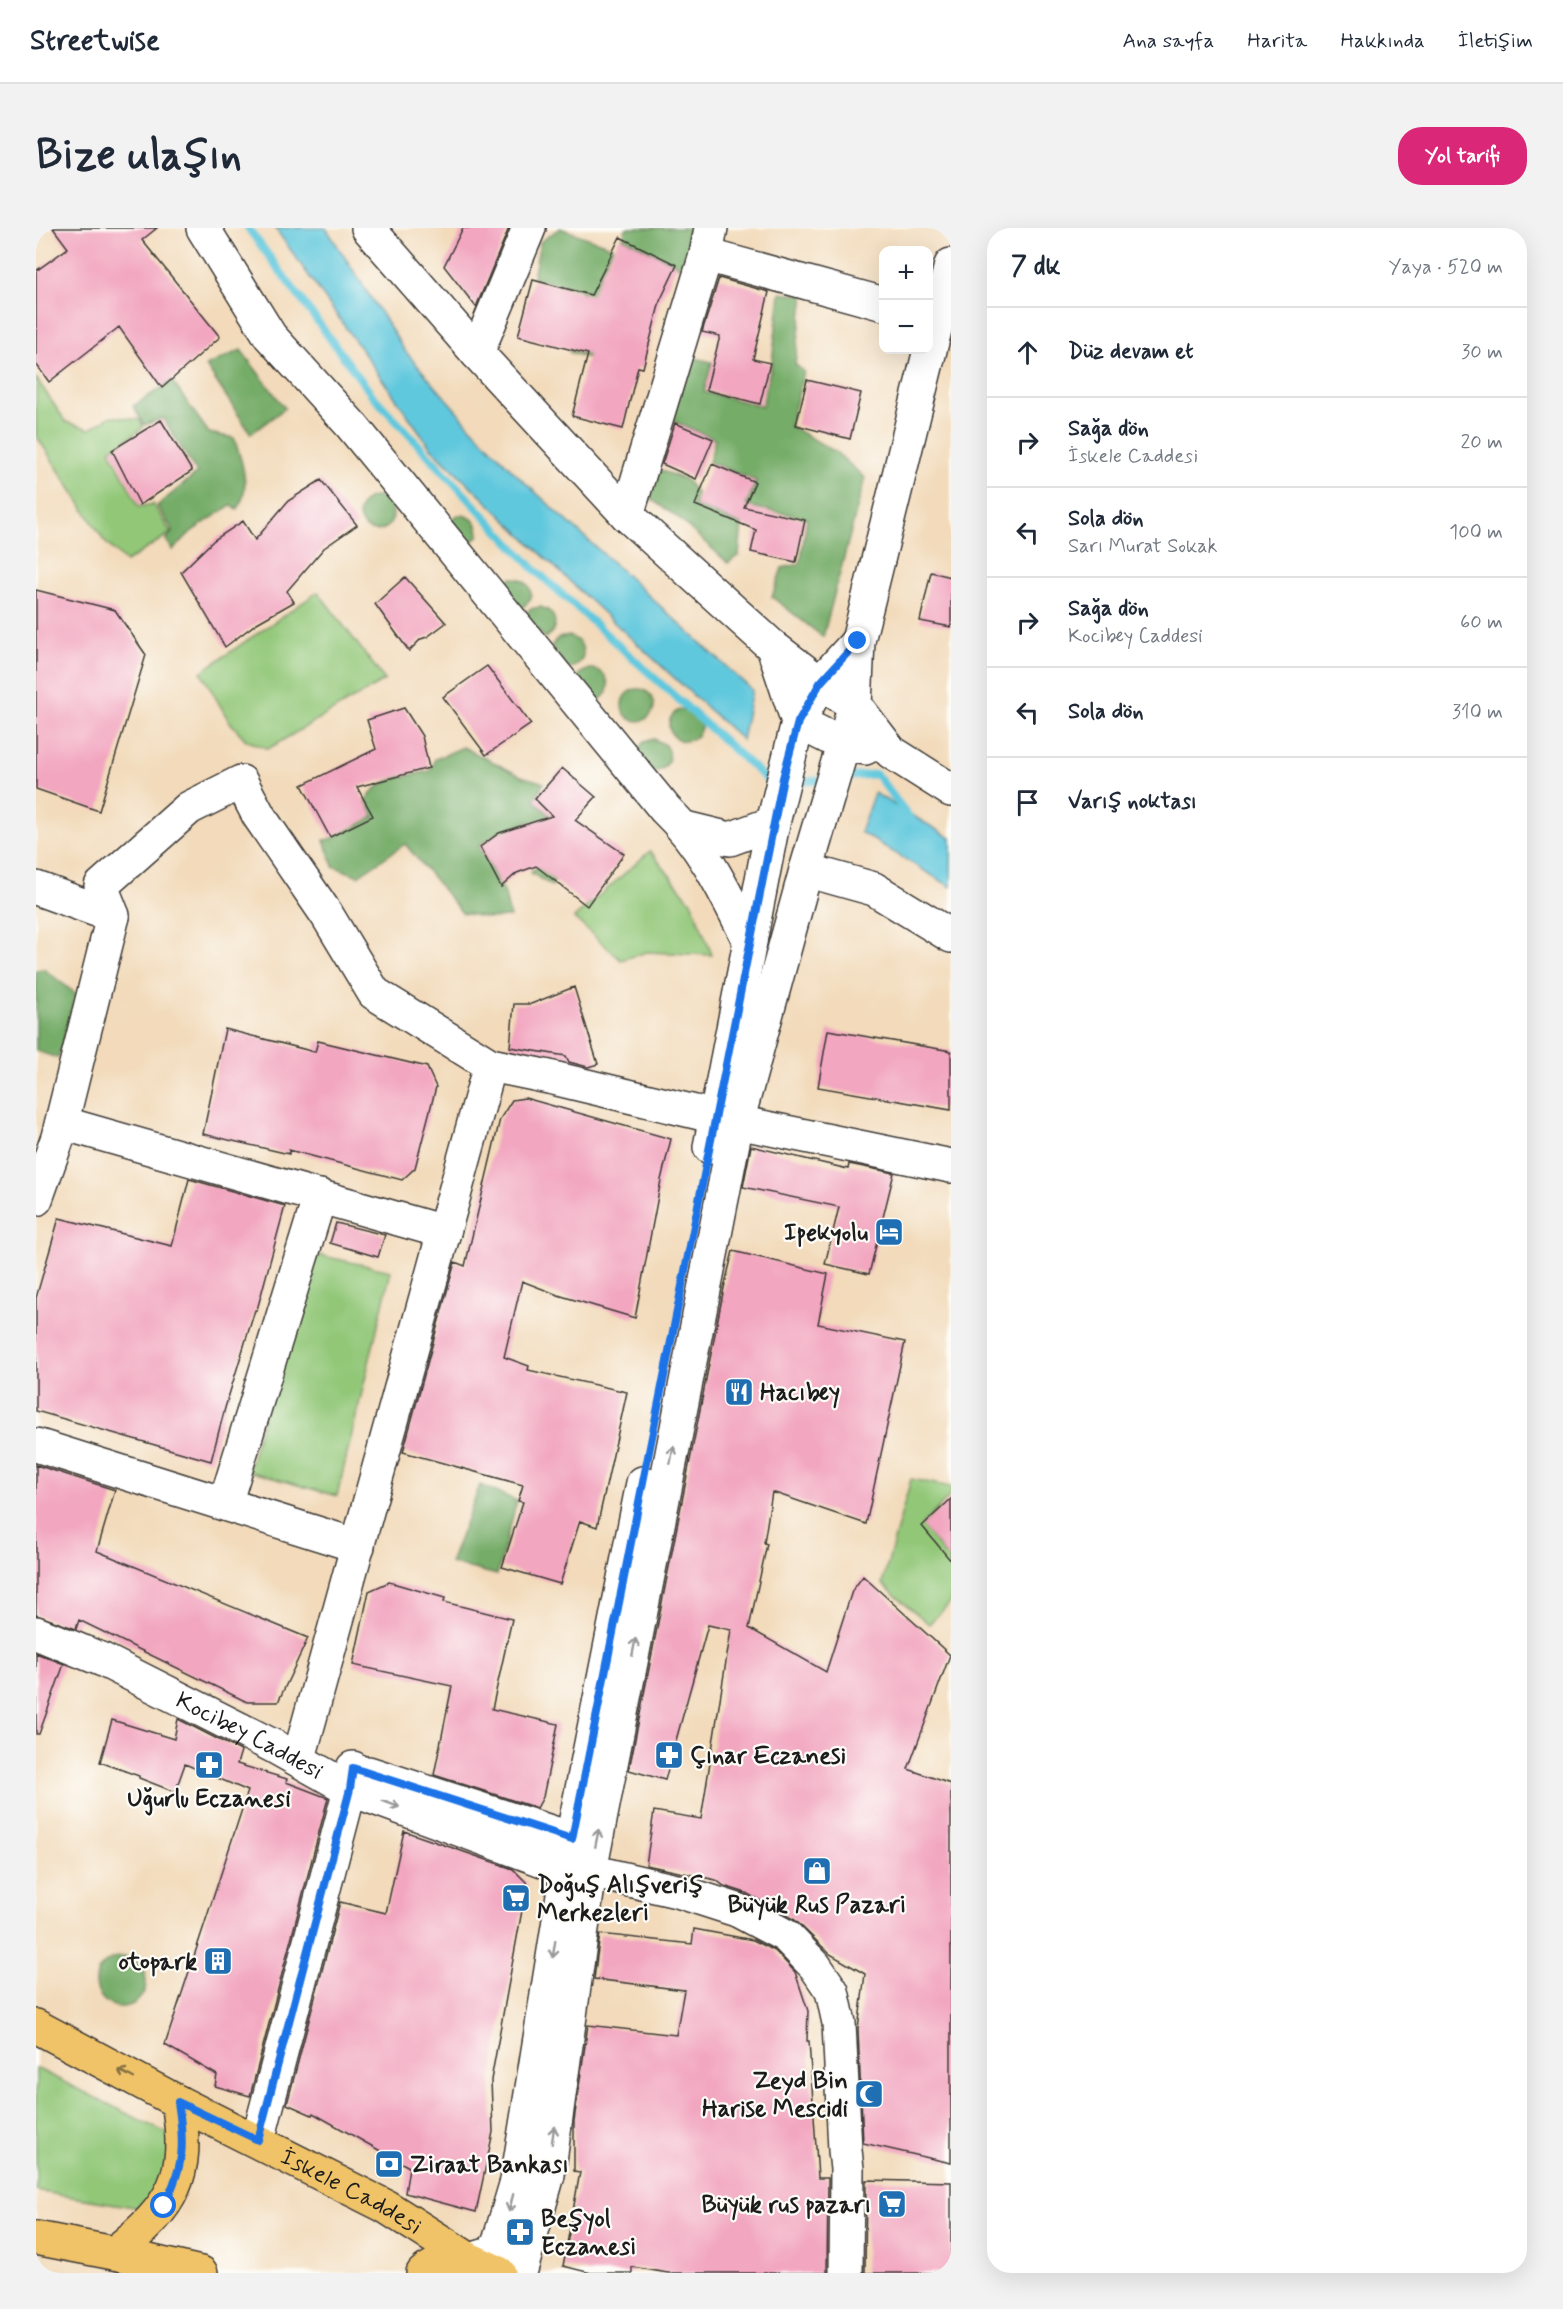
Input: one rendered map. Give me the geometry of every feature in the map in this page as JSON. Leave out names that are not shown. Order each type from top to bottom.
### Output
[{"type":"main road","name":"İskele Caddesi","points":[[36,2026],[178,2102],[258,2140],[385,2206],[484,2267]]},
{"type":"main road","points":[[114,2253],[142,2231],[164,2206],[173,2187],[183,2156],[183,2130],[178,2102]]},
{"type":"main road","points":[[36,2238],[201,2273]]},
{"type":"main road","points":[[423,2273],[430,2267],[442,2263],[484,2267]]},
{"type":"street","points":[[203,228],[270,336],[352,426],[665,809],[685,828],[721,884],[750,942]]},
{"type":"street","points":[[368,228],[477,353],[627,515],[773,647],[820,683],[855,705],[891,752],[951,790]]},
{"type":"street","points":[[477,353],[529,228]]},
{"type":"street","points":[[627,515],[708,241],[879,302]]},
{"type":"street","points":[[727,1120],[806,870],[855,705],[858,641],[951,265]]},
{"type":"street","points":[[484,2267],[489,2254],[498,2245],[517,2181],[576,1860],[727,1120],[750,942],[772,823],[798,722],[820,683],[858,641]]},
{"type":"street","points":[[773,647],[798,722],[844,745],[891,752]]},
{"type":"street","points":[[36,1200],[62,1123],[113,916],[101,886],[189,808],[241,782],[259,816],[327,915],[374,993],[490,1065],[727,1120],[951,1166]]},
{"type":"street","points":[[685,828],[730,839],[772,823]]},
{"type":"street","points":[[806,870],[874,889],[951,936]]},
{"type":"street","points":[[36,888],[113,916]]},
{"type":"street","points":[[302,1747],[490,1065]]},
{"type":"street","points":[[62,1123],[444,1232]]},
{"type":"street","points":[[225,1504],[320,1196]]},
{"type":"street","points":[[36,1445],[358,1546]]},
{"type":"street","name":"Kocibey Caddesi","points":[[36,1621],[139,1665],[302,1747],[351,1779]]},
{"type":"street","name":"Kocibey Caddesi","points":[[36,1633],[103,1660],[275,1747],[351,1779],[576,1860],[737,1910],[786,1936],[815,1966],[832,1991],[839,2023],[845,2150],[848,2169],[846,2273]]},
{"type":"street","points":[[258,2140],[351,1779]]},
{"type":"street","points":[[520,2273],[548,2175],[576,1860]]},
{"type":"green space","points":[[560,228],[613,247],[599,276],[605,290],[589,358],[569,352],[578,323],[573,319],[582,290],[533,278],[540,242]]},
{"type":"green space","points":[[626,228],[700,228],[695,255],[683,268],[623,238]]},
{"type":"green space","points":[[780,293],[804,295],[795,364],[804,372],[790,426],[836,452],[865,478],[823,637],[772,597],[782,568],[800,564],[807,518],[746,506],[756,481],[709,462],[715,439],[666,418],[685,356],[712,362],[704,392],[762,406],[772,362]]},
{"type":"green space","points":[[241,350],[285,408],[251,434],[206,366]]},
{"type":"green space","points":[[36,378],[66,422],[90,429],[111,416],[140,420],[143,428],[110,450],[139,507],[153,504],[171,533],[126,562],[105,542],[36,435]]},
{"type":"green space","points":[[172,381],[209,433],[234,438],[245,484],[242,502],[237,510],[231,505],[191,532],[173,550],[166,540],[173,531],[157,506],[197,473],[163,418],[144,425],[133,406]]},
{"type":"green space","points":[[656,469],[685,479],[696,492],[695,505],[742,525],[739,555],[728,563],[678,518],[651,499],[648,484]]},
{"type":"green space","points":[[376,497],[388,502],[393,514],[388,526],[376,531],[364,526],[359,514],[364,502]]},
{"type":"green space","points":[[458,515],[470,518],[478,526],[479,535],[468,547],[449,521]]},
{"type":"green space","points":[[511,578],[523,581],[530,589],[531,598],[521,610],[502,584]]},
{"type":"green space","points":[[318,592],[385,680],[268,749],[246,740],[229,721],[201,672]]},
{"type":"green space","points":[[541,607],[550,613],[555,621],[553,630],[545,638],[524,615],[530,609]]},
{"type":"green space","points":[[569,636],[580,643],[583,653],[579,663],[568,669],[551,646],[558,638]]},
{"type":"green space","points":[[589,669],[602,673],[608,683],[605,695],[593,702],[577,679],[579,674]]},
{"type":"green space","points":[[638,689],[650,693],[654,705],[650,717],[638,721],[626,717],[622,705],[626,693]]},
{"type":"green space","points":[[685,709],[697,713],[701,725],[697,737],[685,741],[673,737],[669,725],[673,713]]},
{"type":"green space","points":[[654,739],[664,744],[669,757],[663,768],[653,772],[637,750],[644,742]]},
{"type":"green space","points":[[463,747],[521,776],[544,783],[534,800],[575,839],[552,886],[531,873],[532,870],[549,863],[531,822],[499,831],[479,846],[505,894],[510,917],[489,918],[462,913],[405,844],[358,876],[333,866],[324,840],[331,839],[374,817],[366,801],[377,787],[393,779],[430,771],[435,759]]},
{"type":"green space","points":[[650,851],[692,903],[712,955],[647,952],[621,960],[574,918]]},
{"type":"green space","points":[[44,969],[76,994],[58,1058],[36,1051],[36,970]]},
{"type":"green space","points":[[310,1253],[391,1271],[337,1496],[248,1471]]},
{"type":"green space","points":[[911,1479],[951,1487],[951,1495],[922,1525],[951,1563],[951,1602],[929,1624],[882,1584]]},
{"type":"green space","points":[[480,1485],[517,1501],[497,1575],[450,1563]]},
{"type":"green space","points":[[121,1957],[135,1961],[142,1968],[146,1982],[142,1996],[135,2003],[121,2007],[107,2003],[100,1996],[96,1982],[100,1968],[107,1961]]},
{"type":"green space","points":[[36,2068],[172,2136],[171,2171],[146,2209],[36,2191]]},
{"type":"water","points":[[275,228],[326,228],[405,351],[469,425],[519,477],[752,690],[742,740],[584,595],[431,448]]},
{"type":"water","points":[[874,793],[951,838],[951,887],[860,832]]},
{"type":"building","points":[[53,228],[157,228],[142,240],[220,337],[162,388],[119,327],[49,382],[36,364],[36,271],[68,248]]},
{"type":"building","points":[[463,228],[509,228],[476,307],[444,266]]},
{"type":"building","points":[[620,237],[677,265],[660,301],[643,368],[638,367],[623,429],[572,416],[588,354],[518,336],[533,280],[591,295]]},
{"type":"building","points":[[719,278],[769,292],[753,359],[770,363],[760,404],[706,390],[720,336],[702,332]]},
{"type":"building","points":[[807,380],[861,393],[850,439],[796,425]]},
{"type":"building","points":[[161,420],[192,471],[140,505],[112,450]]},
{"type":"building","points":[[675,423],[713,439],[696,479],[662,464]]},
{"type":"building","points":[[712,464],[755,482],[744,507],[805,520],[796,562],[751,552],[756,530],[695,505]]},
{"type":"building","points":[[321,480],[357,525],[324,548],[287,591],[294,602],[257,623],[225,647],[181,572],[214,540],[243,521],[255,540],[288,501]]},
{"type":"building","points":[[931,572],[951,577],[951,627],[920,621]]},
{"type":"building","points":[[405,577],[446,623],[421,639],[409,651],[375,604]]},
{"type":"building","points":[[36,590],[115,610],[146,655],[99,811],[36,789]]},
{"type":"building","points":[[487,666],[531,724],[486,755],[443,697]]},
{"type":"building","points":[[404,708],[422,736],[429,768],[357,787],[373,816],[330,837],[302,785],[376,749],[367,720]]},
{"type":"building","points":[[562,768],[596,797],[575,820],[624,854],[587,906],[536,866],[517,873],[501,887],[480,847],[499,833],[552,816],[535,799]]},
{"type":"building","points":[[574,987],[598,1064],[588,1067],[569,1062],[566,1056],[510,1047],[514,1004],[531,1004]]},
{"type":"building","points":[[225,1029],[315,1052],[318,1041],[427,1067],[436,1087],[415,1168],[402,1180],[289,1150],[289,1154],[203,1134]]},
{"type":"building","points":[[828,1030],[951,1051],[951,1110],[818,1087]]},
{"type":"building","points":[[525,1098],[671,1139],[635,1318],[558,1295],[522,1281],[504,1357],[529,1366],[528,1370],[627,1392],[597,1527],[580,1521],[560,1584],[502,1567],[523,1502],[518,1501],[523,1485],[403,1452],[455,1262],[465,1266],[500,1119],[512,1100]]},
{"type":"building","points":[[751,1146],[848,1169],[849,1164],[894,1173],[869,1274],[825,1264],[839,1207],[743,1187]]},
{"type":"building","points":[[189,1179],[285,1206],[257,1310],[255,1310],[225,1408],[211,1461],[36,1411],[36,1298],[59,1218],[172,1246]]},
{"type":"building","points":[[336,1223],[385,1235],[378,1257],[330,1243]]},
{"type":"building","points":[[733,1251],[828,1274],[818,1324],[905,1342],[866,1524],[772,1492],[764,1543],[767,1544],[749,1628],[826,1672],[852,1591],[863,1576],[950,1655],[908,1769],[951,1784],[951,2163],[863,2143],[858,2029],[865,1974],[830,1954],[795,1920],[746,1893],[724,1886],[716,1880],[646,1865],[654,1811],[701,1819],[731,1630],[708,1625],[665,1780],[629,1770]]},
{"type":"building","points":[[36,1465],[115,1490],[97,1551],[308,1638],[278,1702],[247,1702],[79,1620],[76,1629],[36,1615]]},
{"type":"building","points":[[951,1499],[951,1561],[922,1526]]},
{"type":"building","points":[[389,1582],[445,1598],[444,1602],[512,1619],[492,1709],[558,1724],[543,1797],[537,1808],[434,1775],[452,1686],[353,1665],[369,1591]]},
{"type":"building","points":[[36,1653],[64,1664],[39,1734],[36,1734]]},
{"type":"building","points":[[178,1719],[241,1751],[237,1764],[287,1779],[286,1782],[328,1798],[250,2096],[215,2086],[217,2075],[165,2045],[248,1791],[185,1764],[175,1792],[100,1762],[112,1720],[174,1739]]},
{"type":"building","points":[[404,1831],[513,1869],[527,1883],[491,2080],[493,2132],[476,2212],[405,2193],[409,2167],[313,2113],[312,2115],[287,2104],[340,1902],[386,1913]]},
{"type":"building","points":[[694,1929],[753,1940],[775,1951],[795,1972],[808,2011],[807,2041],[809,2041],[818,2178],[828,2178],[827,2273],[668,2273],[632,2267],[632,2273],[591,2273],[563,2266],[580,2172],[574,2171],[574,2121],[588,2025],[676,2035],[684,1990],[594,1979],[600,1934],[692,1944]]},
{"type":"building","points":[[866,2180],[951,2182],[951,2273],[865,2273]]},
{"type":"waterway","points":[[248,228],[372,395],[534,569],[773,785]]},
{"type":"waterway","points":[[840,778],[876,774],[910,818]]},
{"type":"waterway","points":[[789,783],[824,780]]},
{"type":"place","name":"Ipekyolu","points":[[889,1232]]},
{"type":"place","name":"Hacıbey","points":[[739,1392]]},
{"type":"place","name":"Çınar Eczanesi","points":[[669,1755]]},
{"type":"place","name":"Uğurlu Eczanesi","points":[[209,1765]]},
{"type":"place","name":"Büyük Rus Pazari","points":[[817,1871]]},
{"type":"place","name":"Doğuş Alışveriş Merkezleri","points":[[516,1898]]},
{"type":"place","name":"otopark","points":[[218,1961]]},
{"type":"place","name":"Zeyd Bin Harise Mescidi","points":[[869,2094]]},
{"type":"place","name":"Ziraat Bankası","points":[[389,2164]]},
{"type":"place","name":"Büyük rus pazarı","points":[[892,2204]]},
{"type":"place","name":"Beşyol Eczanesi","points":[[520,2232]]},
{"type":"route","points":[[164,2206],[183,2156],[183,2130],[178,2102],[258,2140],[350,1789],[353,1768],[572,1839],[716,1117],[772,823],[798,722],[820,683],[858,641]]}]
